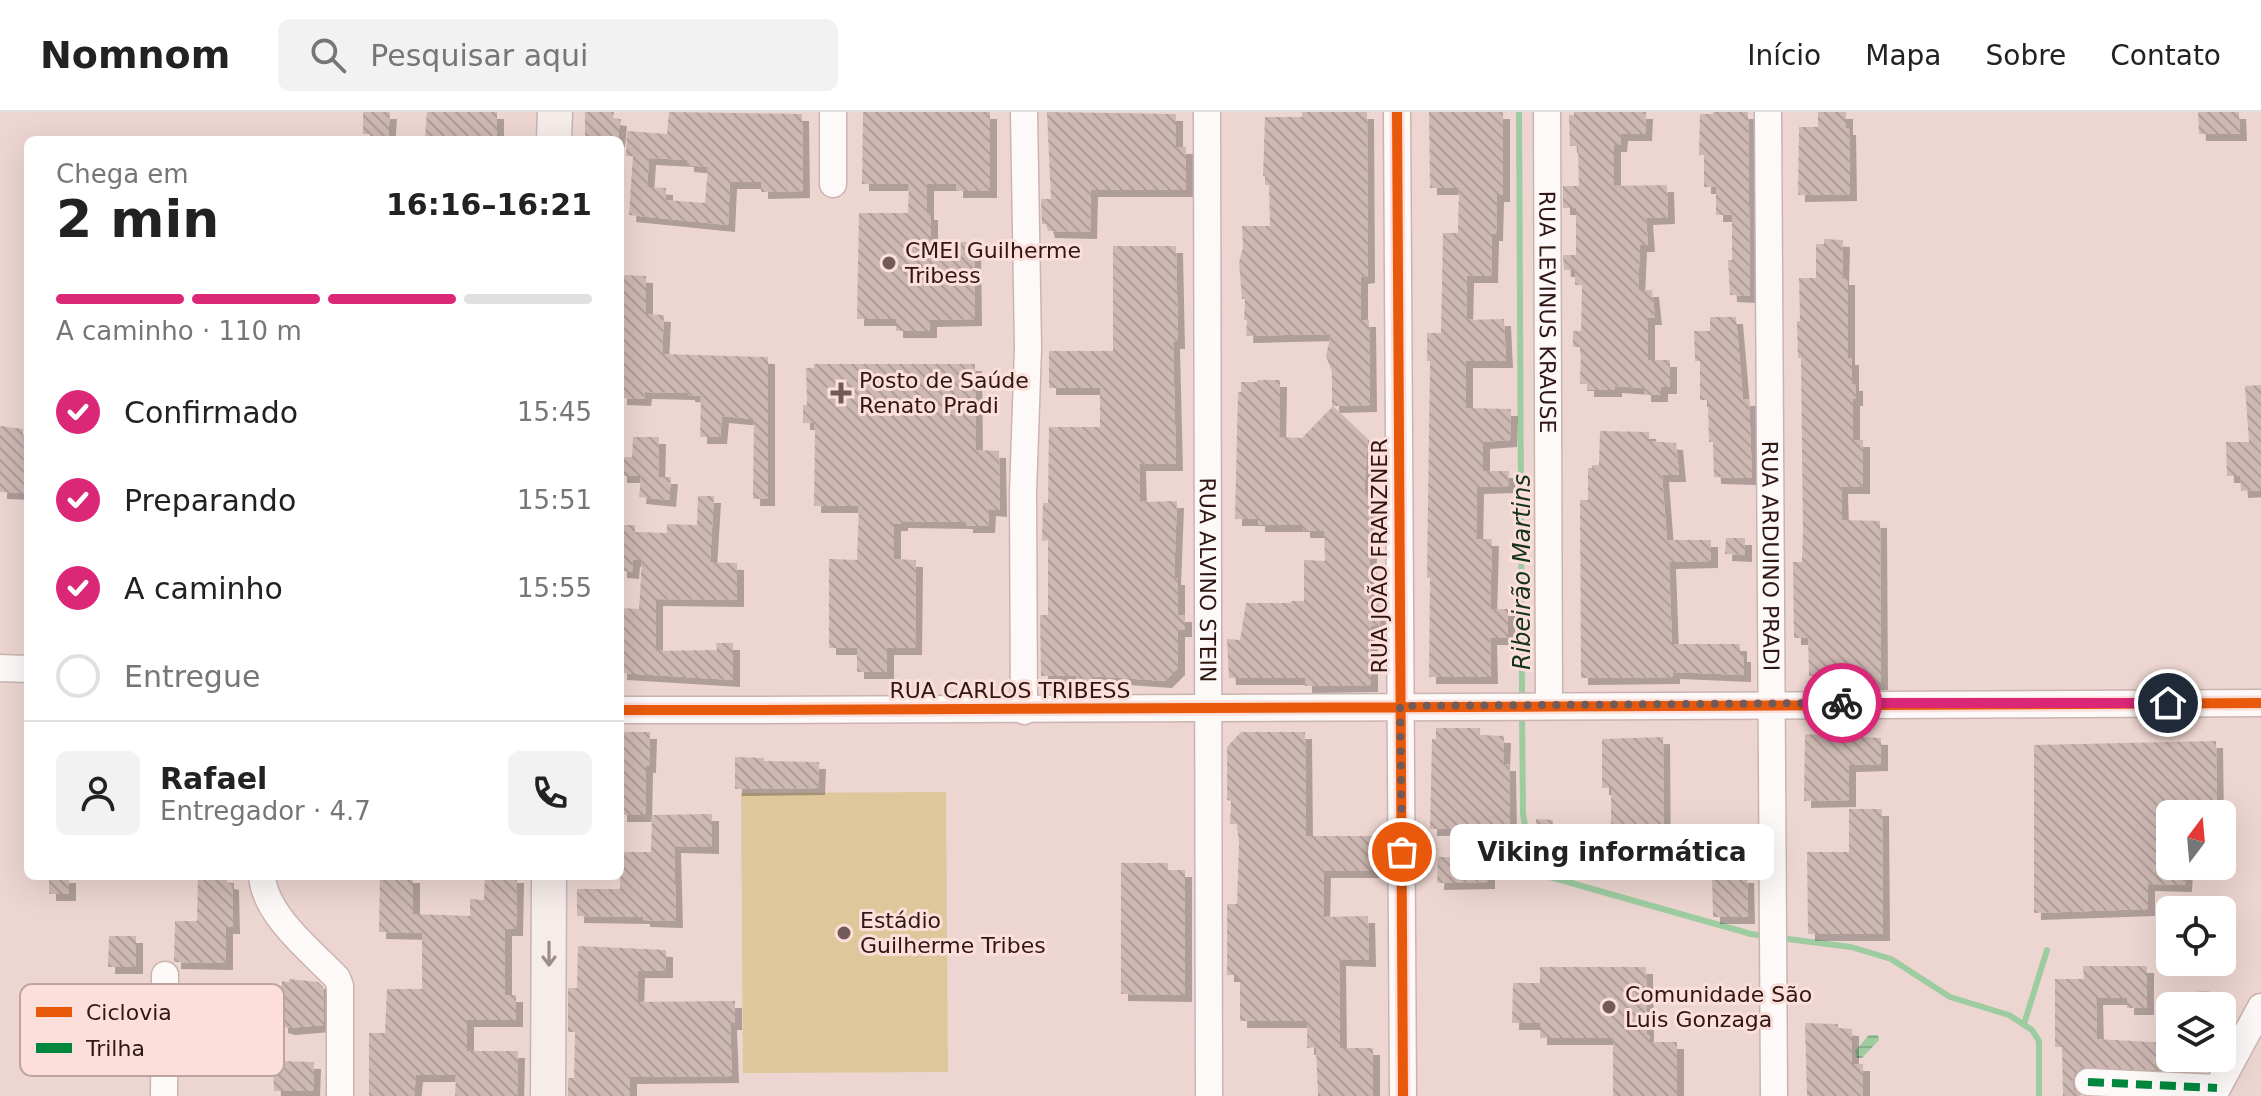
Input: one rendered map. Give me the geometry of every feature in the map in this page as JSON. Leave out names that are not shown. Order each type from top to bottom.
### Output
[{"type":"main road","points":[[554,136],[555,112]]},
{"type":"main road","points":[[548,1096],[549,880]]},
{"type":"street","points":[[833,112],[833,184]]},
{"type":"street","points":[[1024,112],[1028,348],[1023,492],[1024,711]]},
{"type":"street","name":"RUA ALVINO STEIN","points":[[1207,112],[1209,1096]]},
{"type":"street","name":"RUA JOÃO FRANZNER","points":[[1397,112],[1403,1096]]},
{"type":"street","name":"RUA LEVINUS KRAUSE","points":[[1532,705],[1547,112]]},
{"type":"street","name":"RUA ARDUINO PRADI","points":[[1768,112],[1774,1096]]},
{"type":"street","points":[[0,668],[24,669]]},
{"type":"street","name":"RUA CARLOS TRIBESS","points":[[624,710],[1024,711],[1532,705],[2261,703]]},
{"type":"street","points":[[263,880],[267,899],[297,937],[337,978],[340,986],[340,1096]]},
{"type":"street","points":[[165,975],[165,984]]},
{"type":"street","points":[[2088,1082],[2215,1092],[2261,1007]]},
{"type":"street","points":[[164,1076],[164,1096]]},
{"type":"shaded area","name":"Estádio Guilherme Tribes","points":[[946,792],[948,1072],[743,1073],[741,793]]},
{"type":"shaded area","points":[[1869,1035],[1878,1035],[1879,1040],[1862,1058],[1857,1058],[1855,1051]]},
{"type":"building","points":[[363,112],[390,112],[388,136],[363,134]]},
{"type":"building","points":[[427,112],[497,112],[497,136],[425,136]]},
{"type":"building","points":[[585,112],[614,112],[613,118],[620,119],[618,136],[585,136]]},
{"type":"building","points":[[669,112],[802,114],[803,191],[761,192],[761,182],[730,182],[728,225],[629,215],[633,156],[626,156],[627,131],[667,134]],"holes":[[[649,158],[687,160],[687,165],[708,167],[705,203],[666,200],[666,188],[647,187]]]},
{"type":"building","points":[[863,112],[990,112],[990,191],[956,191],[956,184],[927,184],[931,242],[974,242],[975,319],[930,320],[930,331],[896,331],[896,319],[857,319],[859,213],[908,213],[909,184],[862,184]]},
{"type":"building","points":[[1047,112],[1176,114],[1176,147],[1186,147],[1186,190],[1091,190],[1090,232],[1048,231],[1046,224],[1042,224],[1041,199],[1051,199]]},
{"type":"building","points":[[1302,112],[1367,112],[1368,276],[1361,277],[1361,320],[1369,320],[1370,405],[1332,406],[1332,372],[1326,356],[1331,334],[1246,336],[1247,320],[1244,320],[1245,299],[1242,299],[1239,262],[1243,248],[1242,226],[1270,226],[1269,185],[1265,185],[1263,176],[1265,117],[1302,117]]},
{"type":"building","points":[[1429,112],[1503,112],[1503,195],[1497,195],[1491,276],[1467,276],[1466,320],[1504,319],[1506,361],[1466,361],[1466,408],[1511,409],[1510,440],[1483,442],[1483,471],[1509,471],[1508,486],[1477,487],[1476,539],[1492,539],[1490,609],[1508,609],[1508,638],[1490,638],[1491,677],[1429,677],[1430,361],[1427,361],[1427,333],[1441,333],[1443,233],[1458,233],[1459,188],[1430,188]]},
{"type":"building","points":[[1574,112],[1646,112],[1645,134],[1621,134],[1620,145],[1614,145],[1614,186],[1667,185],[1668,217],[1646,218],[1648,245],[1640,245],[1638,290],[1652,290],[1655,318],[1648,318],[1648,360],[1670,360],[1670,387],[1661,387],[1661,395],[1644,395],[1644,388],[1615,386],[1615,390],[1587,390],[1587,384],[1580,384],[1581,347],[1573,347],[1573,331],[1581,331],[1582,285],[1575,285],[1575,270],[1564,270],[1563,255],[1576,255],[1576,208],[1563,208],[1563,186],[1579,186],[1578,146],[1570,146],[1569,115],[1574,115]]},
{"type":"building","points":[[1748,112],[1750,296],[1730,295],[1728,260],[1732,260],[1732,215],[1716,215],[1716,187],[1704,187],[1704,155],[1699,155],[1700,114]]},
{"type":"building","points":[[1818,112],[1846,112],[1850,194],[1798,195],[1799,127],[1818,127]]},
{"type":"building","points":[[2198,112],[2239,112],[2240,134],[2199,134]]},
{"type":"building","points":[[1824,239],[1843,240],[1842,278],[1848,278],[1848,358],[1852,358],[1852,384],[1856,384],[1853,440],[1863,440],[1863,487],[1841,487],[1842,520],[1880,521],[1881,683],[1864,683],[1864,675],[1809,676],[1808,638],[1794,638],[1793,562],[1802,562],[1803,532],[1801,358],[1798,358],[1797,321],[1800,321],[1799,278],[1816,278],[1816,244],[1824,244]]},
{"type":"building","points":[[1113,246],[1176,246],[1178,342],[1173,342],[1176,464],[1139,464],[1140,502],[1177,501],[1174,578],[1178,578],[1178,615],[1185,615],[1185,630],[1178,630],[1178,668],[1165,681],[1092,676],[1092,690],[1076,690],[1076,676],[1041,676],[1040,615],[1048,615],[1048,540],[1042,541],[1043,503],[1048,503],[1049,427],[1100,427],[1100,388],[1049,388],[1049,351],[1113,351]]},
{"type":"building","points":[[624,275],[646,276],[646,314],[664,315],[662,354],[768,357],[768,499],[753,499],[754,419],[722,416],[720,437],[700,437],[701,396],[645,392],[644,399],[624,398]]},
{"type":"building","points":[[1710,317],[1736,317],[1743,399],[1749,399],[1752,478],[1714,477],[1708,400],[1700,400],[1700,361],[1695,361],[1694,331],[1710,331]]},
{"type":"building","points":[[814,364],[975,364],[976,450],[999,451],[1000,510],[989,509],[988,526],[966,526],[966,522],[901,521],[901,524],[894,524],[894,559],[916,560],[915,648],[887,648],[887,672],[857,672],[857,648],[829,648],[829,559],[857,560],[859,506],[814,506],[815,428],[814,423],[803,423],[803,405],[807,405],[806,368],[814,368]]},
{"type":"building","points":[[1280,380],[1279,437],[1302,438],[1333,406],[1368,439],[1364,495],[1371,495],[1369,599],[1379,599],[1380,626],[1371,626],[1371,685],[1305,686],[1305,678],[1229,678],[1227,639],[1240,640],[1246,603],[1304,601],[1304,560],[1325,561],[1324,531],[1303,531],[1303,525],[1258,525],[1258,519],[1235,519],[1238,392],[1241,392],[1241,382]]},
{"type":"building","points":[[2261,385],[2261,490],[2241,491],[2240,476],[2227,476],[2226,442],[2249,442],[2245,386]]},
{"type":"building","points":[[0,426],[23,429],[24,493],[0,492]]},
{"type":"building","points":[[1600,431],[1649,432],[1649,441],[1676,443],[1679,475],[1662,475],[1667,540],[1711,540],[1711,561],[1669,562],[1672,644],[1740,644],[1740,655],[1744,655],[1744,675],[1673,672],[1673,677],[1581,678],[1580,500],[1588,500],[1588,468],[1599,465]]},
{"type":"building","points":[[633,437],[659,437],[658,477],[671,477],[669,500],[639,497],[641,476],[624,476],[624,457],[632,457]]},
{"type":"building","points":[[698,496],[714,496],[710,562],[737,563],[737,600],[656,599],[656,651],[717,650],[716,643],[733,643],[733,680],[624,673],[624,608],[639,609],[642,560],[633,560],[632,572],[624,571],[624,525],[635,525],[635,532],[667,533],[667,524],[697,525]]},
{"type":"building","points":[[1726,538],[1745,538],[1745,555],[1725,554]]},
{"type":"building","points":[[1436,728],[1480,728],[1480,735],[1504,736],[1503,764],[1509,764],[1510,828],[1430,829],[1432,739],[1436,739]]},
{"type":"building","points":[[624,732],[650,732],[645,815],[624,815]]},
{"type":"building","points":[[1241,732],[1305,732],[1306,836],[1372,836],[1372,871],[1324,871],[1323,917],[1368,916],[1369,960],[1339,959],[1340,1048],[1373,1048],[1373,1096],[1318,1096],[1316,1047],[1307,1048],[1307,1021],[1240,1021],[1240,978],[1227,975],[1227,904],[1237,904],[1239,844],[1237,824],[1230,824],[1231,801],[1227,800],[1227,747]]},
{"type":"building","points":[[1805,734],[1881,738],[1881,764],[1849,765],[1849,800],[1804,801]]},
{"type":"building","points":[[1663,737],[1664,862],[1612,863],[1611,845],[1603,845],[1603,828],[1611,828],[1611,788],[1602,788],[1602,739]]},
{"type":"building","points":[[2216,741],[2217,800],[2156,800],[2156,880],[2185,880],[2185,885],[2148,884],[2148,909],[2034,913],[2034,745]]},
{"type":"building","points":[[735,757],[819,762],[818,788],[735,789]]},
{"type":"building","points":[[1849,809],[1882,809],[1883,934],[1808,934],[1807,852],[1849,852]]},
{"type":"building","points":[[712,814],[712,847],[674,846],[676,921],[577,916],[577,889],[620,889],[620,880],[624,880],[624,852],[651,852],[652,815]]},
{"type":"building","points":[[1536,819],[1553,820],[1553,852],[1537,852]]},
{"type":"building","points":[[1438,857],[1488,857],[1488,882],[1437,883]]},
{"type":"building","points":[[1121,863],[1168,863],[1168,870],[1185,870],[1185,995],[1121,994]]},
{"type":"building","points":[[1712,876],[1747,876],[1748,917],[1713,917]]},
{"type":"building","points":[[49,880],[69,880],[69,894],[49,894]]},
{"type":"building","points":[[198,880],[227,880],[232,883],[233,927],[226,927],[226,963],[174,962],[175,921],[197,921]]},
{"type":"building","points":[[380,880],[413,880],[413,914],[470,916],[470,899],[484,900],[485,880],[517,880],[516,929],[505,929],[505,995],[516,995],[516,1020],[467,1020],[467,1051],[518,1051],[517,1096],[455,1096],[456,1075],[416,1075],[414,1096],[369,1096],[369,1033],[385,1033],[387,989],[422,989],[422,933],[379,932]]},
{"type":"building","points":[[109,936],[136,936],[136,967],[108,967]]},
{"type":"building","points":[[578,946],[666,950],[666,971],[638,971],[637,1002],[735,1001],[735,1023],[730,1023],[732,1076],[630,1077],[630,1096],[568,1096],[568,1078],[574,1078],[575,1032],[568,1032],[568,988],[577,988]]},
{"type":"building","points":[[2083,966],[2147,966],[2147,1008],[2127,1008],[2127,998],[2096,998],[2097,1039],[2156,1042],[2156,1070],[2081,1068],[2072,1082],[2074,1090],[2081,1096],[2063,1096],[2062,1047],[2055,1047],[2055,979],[2084,979]]},
{"type":"building","points":[[1540,967],[1646,967],[1647,1035],[1650,1035],[1650,1042],[1677,1042],[1677,1096],[1613,1096],[1613,1038],[1540,1038],[1540,1023],[1512,1023],[1513,983],[1540,983]]},
{"type":"building","points":[[289,979],[318,982],[323,987],[324,1025],[284,1027],[282,981],[289,982]]},
{"type":"building","points":[[1805,1023],[1838,1024],[1838,1028],[1852,1029],[1852,1064],[1863,1064],[1863,1096],[1807,1096]]},
{"type":"building","points":[[284,1061],[314,1062],[313,1091],[274,1091],[274,1076],[284,1076]]},
{"type":"waterway","name":"Ribeirão Martins","points":[[1519,112],[1522,700]]},
{"type":"waterway","name":"Ribeirão Martins","points":[[1522,712],[1523,814],[1530,855],[1550,877],[1765,936]]},
{"type":"waterway","name":"Ribeirão Martins","points":[[1780,938],[1851,947],[1891,959],[1950,997],[2009,1015],[2032,1030],[2039,1041],[2039,1096]]},
{"type":"waterway","points":[[2024,1024],[2047,950]]},
{"type":"marked path","points":[[2088,1082],[2217,1088]]},
{"type":"cycle path","points":[[1397,112],[1403,1096]]},
{"type":"cycle path","points":[[624,710],[2261,703]]},
{"type":"way so far","points":[[1402,852],[1400,706],[1842,703]]},
{"type":"place","name":"CMEI Guilherme Tribess","points":[[889,263]]},
{"type":"place","name":"Posto de Saúde Renato Pradi","points":[[841,393]]},
{"type":"place","name":"Viking informática","points":[[1402,852]]},
{"type":"place","name":"Estádio Guilherme Tribes","points":[[844,933]]},
{"type":"place","name":"Comunidade São Luis Gonzaga","points":[[1609,1007]]},
{"type":"route","points":[[1842,703],[2168,703]]}]
